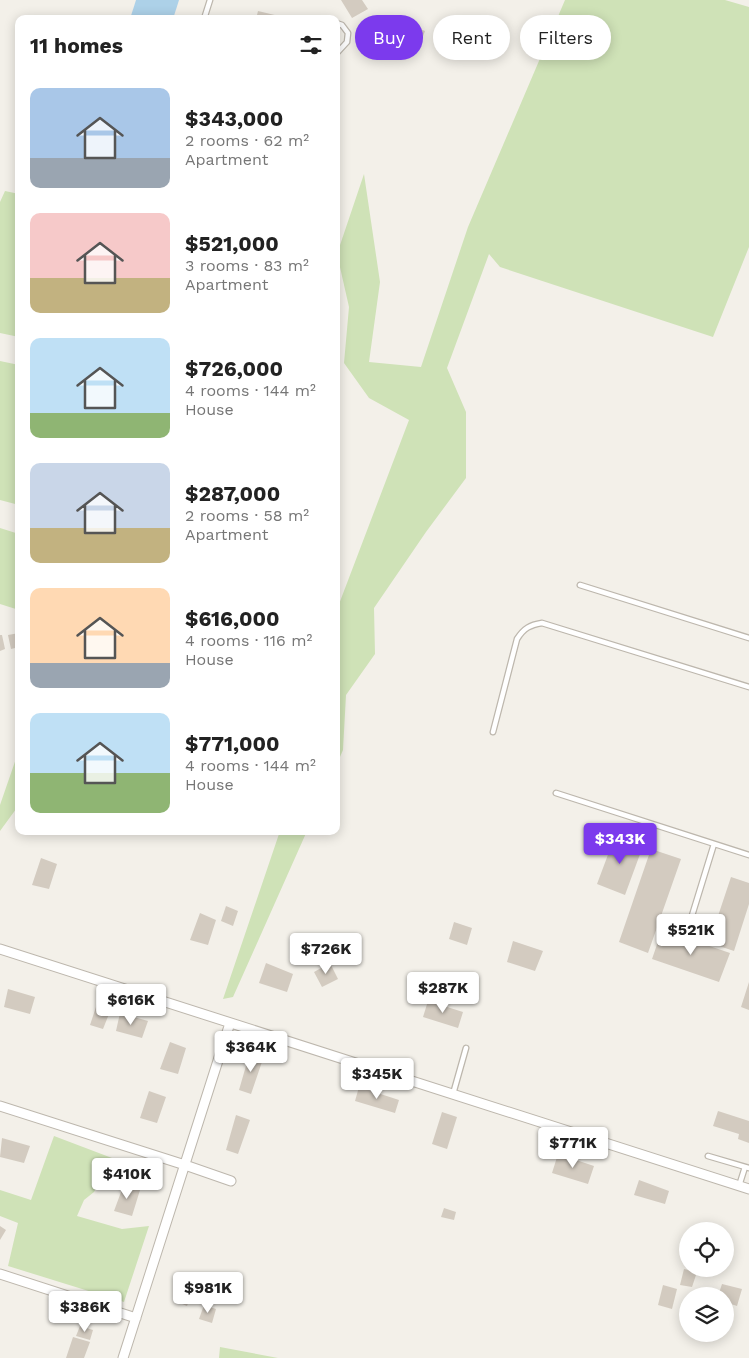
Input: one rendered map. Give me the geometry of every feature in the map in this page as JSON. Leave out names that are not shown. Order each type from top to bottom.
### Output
[{"type":"street","points":[[0,949],[749,1189]]},
{"type":"street","points":[[123,1358],[230,1023]]},
{"type":"street","points":[[0,1106],[231,1181]]},
{"type":"street","points":[[0,1274],[136,1318]]},
{"type":"lane","points":[[205,15],[210,0]]},
{"type":"lane","points":[[340,24],[348,33],[346,42],[340,49]]},
{"type":"lane","points":[[580,585],[749,638]]},
{"type":"lane","points":[[493,732],[517,639],[523,629],[532,624],[542,623],[551,625],[749,687]]},
{"type":"lane","points":[[556,793],[749,855]]},
{"type":"lane","points":[[690,922],[714,844]]},
{"type":"lane","points":[[453,1094],[466,1048]]},
{"type":"lane","points":[[708,1156],[747,1168],[739,1186]]},
{"type":"green space","points":[[565,0],[725,0],[749,7],[749,247],[713,337],[500,267],[489,254],[447,368],[466,412],[466,478],[374,608],[375,654],[346,695],[343,750],[340,757],[340,601],[409,420],[369,398],[344,363],[349,307],[340,267],[340,245],[364,174],[380,282],[369,362],[421,367],[468,227],[539,60],[611,60],[611,15],[559,15]]},
{"type":"green space","points":[[5,191],[15,193],[15,336],[0,333],[0,202]]},
{"type":"green space","points":[[0,361],[15,364],[15,504],[0,500]]},
{"type":"green space","points":[[0,528],[15,533],[15,609],[0,604]]},
{"type":"green space","points":[[15,762],[15,810],[0,831],[0,805]]},
{"type":"green space","points":[[279,835],[305,835],[233,997],[223,999]]},
{"type":"green space","points":[[54,1136],[112,1158],[94,1192],[84,1200],[77,1216],[122,1229],[149,1226],[124,1302],[8,1266],[18,1223],[0,1216],[0,1190],[31,1200]]},
{"type":"green space","points":[[220,1347],[278,1358],[219,1358]]},
{"type":"water","points":[[136,0],[179,0],[174,15],[131,15]]},
{"type":"building","points":[[341,0],[362,0],[368,9],[352,18]]},
{"type":"building","points":[[258,11],[275,15],[257,15]]},
{"type":"building","points":[[15,634],[15,648],[11,649],[8,635]]},
{"type":"building","points":[[0,635],[2,635],[5,649],[0,651]]},
{"type":"building","points":[[615,836],[643,846],[625,895],[597,884]]},
{"type":"building","points":[[651,849],[681,859],[648,953],[619,942]]},
{"type":"building","points":[[41,858],[57,864],[49,889],[32,885]]},
{"type":"building","points":[[731,877],[749,883],[749,904],[734,951],[716,945],[721,930],[714,928]]},
{"type":"building","points":[[226,906],[238,911],[233,926],[221,921]]},
{"type":"building","points":[[200,913],[216,920],[208,945],[190,940]]},
{"type":"building","points":[[454,922],[472,928],[467,945],[449,939]]},
{"type":"building","points":[[662,930],[730,953],[719,982],[652,959]]},
{"type":"building","points":[[513,941],[543,951],[535,971],[507,962]]},
{"type":"building","points":[[266,963],[293,974],[287,992],[259,983]]},
{"type":"building","points":[[330,963],[338,979],[322,987],[314,972]]},
{"type":"building","points":[[749,982],[749,1010],[741,1007]]},
{"type":"building","points":[[8,989],[35,997],[30,1014],[4,1007]]},
{"type":"building","points":[[428,1001],[463,1012],[458,1028],[423,1017]]},
{"type":"building","points":[[97,1004],[111,1009],[103,1029],[90,1025]]},
{"type":"building","points":[[120,1013],[148,1021],[142,1038],[116,1031]]},
{"type":"building","points":[[170,1042],[186,1048],[178,1074],[160,1069]]},
{"type":"building","points":[[250,1052],[264,1056],[251,1094],[239,1090]]},
{"type":"building","points":[[359,1087],[399,1100],[395,1113],[355,1101]]},
{"type":"building","points":[[149,1091],[166,1097],[157,1123],[140,1118]]},
{"type":"building","points":[[718,1111],[749,1121],[749,1143],[738,1139],[739,1134],[713,1126]]},
{"type":"building","points":[[442,1112],[457,1117],[447,1149],[432,1144]]},
{"type":"building","points":[[236,1115],[250,1120],[238,1154],[226,1150]]},
{"type":"building","points":[[2,1138],[30,1146],[24,1163],[0,1157]]},
{"type":"building","points":[[558,1154],[594,1166],[588,1184],[552,1173]]},
{"type":"building","points":[[639,1180],[669,1191],[665,1204],[634,1195]]},
{"type":"building","points":[[124,1184],[140,1190],[132,1216],[114,1211]]},
{"type":"building","points":[[444,1208],[456,1212],[454,1220],[441,1217]]},
{"type":"building","points":[[0,1226],[6,1230],[0,1240]]},
{"type":"building","points":[[682,1277],[695,1277],[692,1287],[680,1285]]},
{"type":"building","points":[[182,1280],[195,1285],[187,1306],[175,1301]]},
{"type":"building","points":[[722,1284],[734,1287],[721,1287]]},
{"type":"building","points":[[663,1285],[677,1289],[672,1309],[658,1305]]},
{"type":"building","points":[[734,1287],[742,1289],[737,1306],[734,1305]]},
{"type":"building","points":[[204,1305],[216,1309],[212,1323],[199,1319]]},
{"type":"building","points":[[80,1326],[93,1330],[90,1340],[76,1336]]},
{"type":"building","points":[[73,1337],[90,1342],[84,1358],[66,1358]]}]
